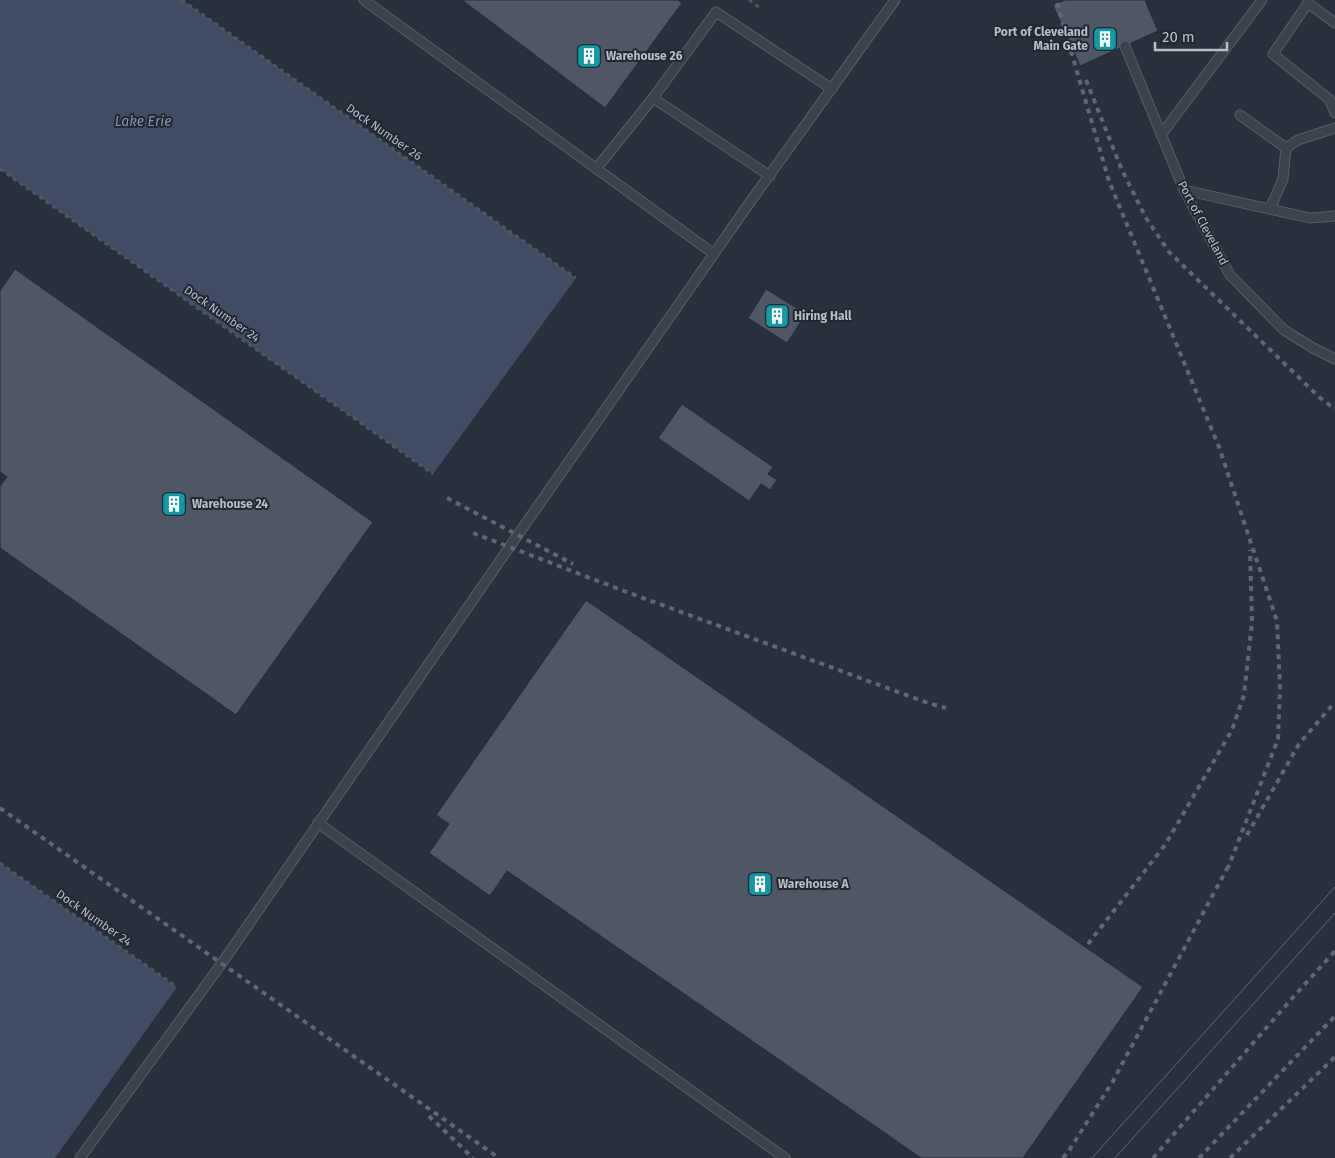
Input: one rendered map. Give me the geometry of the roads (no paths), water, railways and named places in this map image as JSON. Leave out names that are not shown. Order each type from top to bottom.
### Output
[{"type":"lane","points":[[364,0],[714,254]]},
{"type":"lane","points":[[80,1158],[222,963],[714,254],[896,0]]},
{"type":"lane","points":[[1161,135],[1262,0]]},
{"type":"lane","points":[[1335,23],[1308,3],[1273,54],[1330,100],[1335,113]]},
{"type":"lane","points":[[596,169],[653,98],[716,12],[832,89]]},
{"type":"lane","name":"Port of Cleveland","points":[[1125,46],[1184,190],[1230,275],[1284,330],[1335,359]]},
{"type":"lane","points":[[653,98],[770,176]]},
{"type":"lane","points":[[1240,115],[1286,148]]},
{"type":"lane","points":[[1286,148],[1298,140],[1335,128]]},
{"type":"lane","points":[[1270,209],[1283,179],[1286,148]]},
{"type":"lane","points":[[1184,190],[1310,218],[1335,216]]},
{"type":"lane","points":[[318,823],[785,1158]]},
{"type":"water","name":"Lake Erie","points":[[0,0],[182,0],[576,278],[433,474],[0,169]]},
{"type":"water","points":[[0,863],[177,987],[55,1158],[0,1158]]},
{"type":"tram line","points":[[1092,1158],[1335,887]]},
{"type":"tram line","points":[[1115,1158],[1335,913]]},
{"type":"railway","points":[[1057,3],[1109,181],[1219,447],[1277,621],[1280,687],[1278,739],[1228,868]]},
{"type":"railway","points":[[1086,80],[1122,170],[1146,218],[1169,252],[1319,397],[1335,409]]},
{"type":"railway","points":[[447,498],[573,564]]},
{"type":"railway","points":[[473,533],[624,591],[946,708]]},
{"type":"railway","points":[[1088,944],[1165,845],[1232,730],[1244,695],[1252,622],[1250,550]]},
{"type":"railway","points":[[1247,835],[1299,744],[1335,702]]},
{"type":"railway","points":[[0,808],[499,1158]]},
{"type":"railway","points":[[1063,1158],[1113,1081],[1230,863]]},
{"type":"railway","points":[[1153,1158],[1335,951]]},
{"type":"railway","points":[[1199,1158],[1335,1016]]},
{"type":"railway","points":[[1230,1158],[1335,1057]]},
{"type":"railway","points":[[429,1116],[473,1158]]},
{"type":"place","name":"Port of Cleveland Main Gate","points":[[1105,39]]},
{"type":"place","name":"Warehouse 26","points":[[589,56]]},
{"type":"place","name":"Hiring Hall","points":[[777,316]]},
{"type":"place","name":"Warehouse 24","points":[[174,504]]},
{"type":"place","name":"Warehouse A","points":[[760,884]]}]
